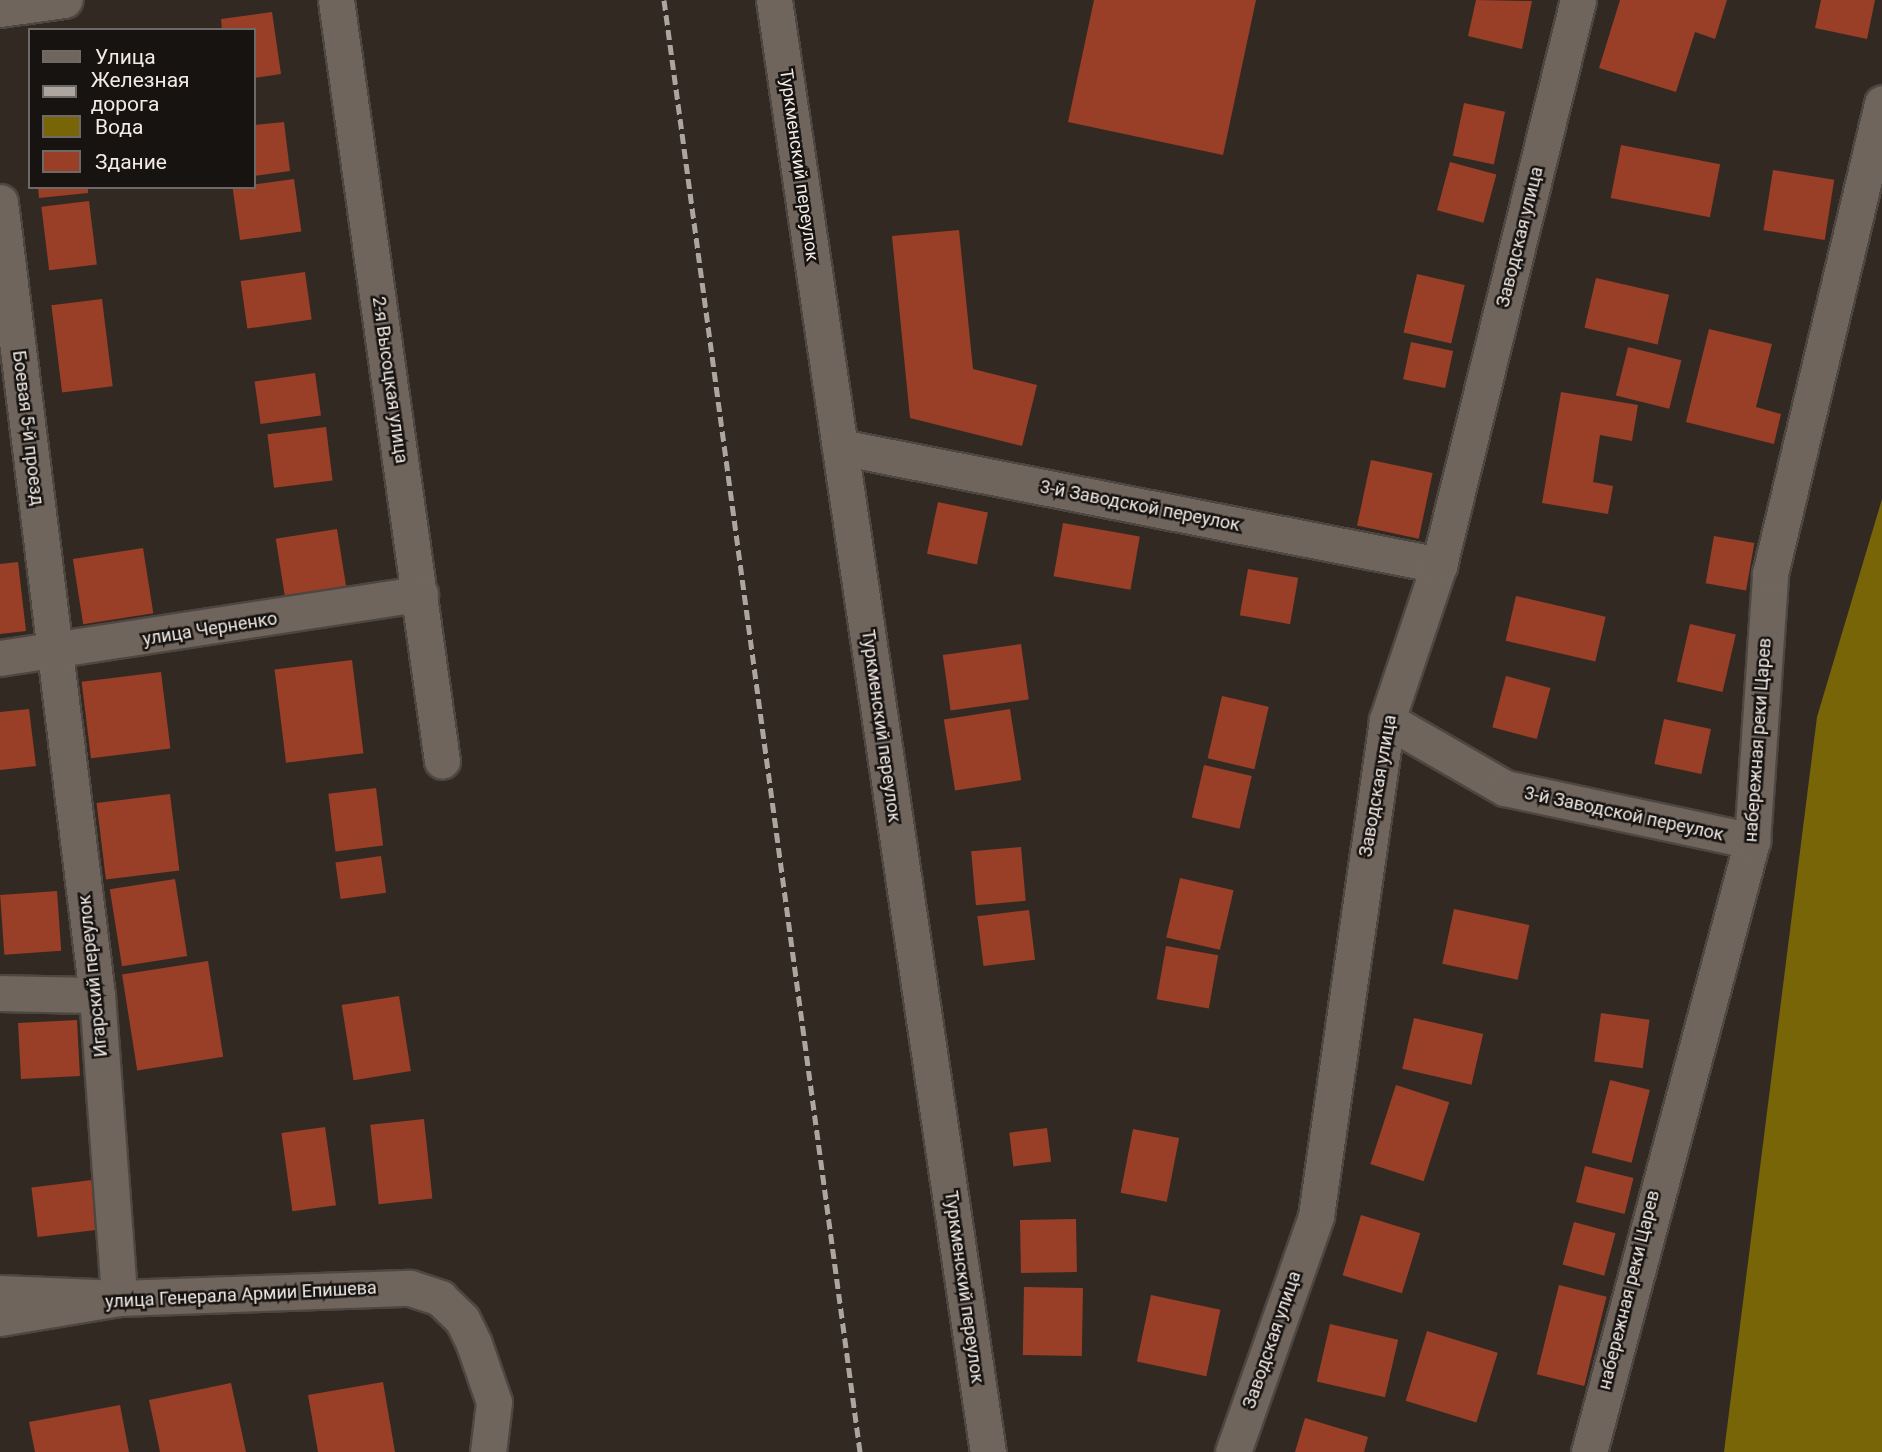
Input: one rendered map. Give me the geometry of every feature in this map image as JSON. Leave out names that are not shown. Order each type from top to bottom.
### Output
[{"type":"street","points":[[0,9],[64,0]]},
{"type":"street","name":"2-я Высоцкая улица","points":[[336,0],[442,761]]},
{"type":"street","name":"Туркменский переулок","points":[[774,0],[988,1452]]},
{"type":"street","name":"Заводская улица","points":[[1233,1452],[1316,1216],[1387,720],[1439,565],[1578,0]]},
{"type":"street","name":"набережная реки Царев","points":[[1589,1452],[1752,842],[1770,575],[1882,103]]},
{"type":"street","name":"Боевая 5-й проезд","points":[[0,202],[7,320],[53,655]]},
{"type":"street","name":"3-й Заводской переулок","points":[[840,447],[1439,565]]},
{"type":"street","name":"улица Черненко","points":[[0,658],[53,655],[420,594]]},
{"type":"street","name":"Игарский переулок","points":[[53,655],[97,995],[119,1298]]},
{"type":"street","name":"3-й Заводской переулок","points":[[1387,720],[1505,789],[1752,842]]},
{"type":"street","points":[[0,993],[97,995]]},
{"type":"street","name":"улица Генерала Армии Епишева","points":[[0,1318],[119,1298],[410,1288],[440,1298],[462,1319],[494,1401]]},
{"type":"street","points":[[0,1293],[119,1298]]},
{"type":"street","points":[[488,1452],[494,1401]]},
{"type":"street","points":[[494,1401],[513,1452]]},
{"type":"water","points":[[1882,499],[1882,1452],[1724,1452],[1817,717]]},
{"type":"building","points":[[1094,0],[1256,0],[1223,155],[1068,122]]},
{"type":"building","points":[[1476,0],[1532,1],[1522,49],[1468,36]]},
{"type":"building","points":[[1620,0],[1727,0],[1715,39],[1695,32],[1676,92],[1599,68]]},
{"type":"building","points":[[1821,0],[1875,0],[1867,39],[1815,28]]},
{"type":"building","points":[[272,12],[281,74],[256,78],[256,28],[222,28],[221,19]]},
{"type":"building","points":[[1464,103],[1505,112],[1494,165],[1453,156]]},
{"type":"building","points":[[284,122],[290,171],[256,176],[256,125]]},
{"type":"building","points":[[1621,145],[1720,164],[1710,217],[1611,198]]},
{"type":"building","points":[[1450,162],[1496,174],[1483,223],[1437,210]]},
{"type":"building","points":[[1773,170],[1834,180],[1825,240],[1763,230]]},
{"type":"building","points":[[294,179],[301,231],[240,240],[233,189],[256,189],[256,184]]},
{"type":"building","points":[[38,189],[88,189],[88,193],[39,198]]},
{"type":"building","points":[[89,201],[97,265],[49,270],[41,207]]},
{"type":"building","points":[[959,230],[973,369],[1037,385],[1022,446],[910,418],[892,236]]},
{"type":"building","points":[[305,272],[312,320],[247,329],[241,281]]},
{"type":"building","points":[[1417,274],[1465,285],[1451,343],[1404,332]]},
{"type":"building","points":[[1596,278],[1669,295],[1658,345],[1585,328]]},
{"type":"building","points":[[102,299],[113,386],[62,393],[51,305]]},
{"type":"building","points":[[1709,329],[1772,344],[1756,407],[1781,414],[1774,444],[1686,422]]},
{"type":"building","points":[[1411,342],[1453,351],[1445,388],[1403,379]]},
{"type":"building","points":[[1628,347],[1681,360],[1669,409],[1616,396]]},
{"type":"building","points":[[315,373],[321,416],[261,424],[255,381]]},
{"type":"building","points":[[1561,392],[1638,405],[1632,441],[1600,435],[1593,482],[1613,486],[1608,514],[1542,503]]},
{"type":"building","points":[[326,427],[333,481],[274,488],[267,434]]},
{"type":"building","points":[[1371,460],[1433,473],[1419,539],[1357,526]]},
{"type":"building","points":[[938,502],[988,513],[977,564],[927,554]]},
{"type":"building","points":[[1063,523],[1140,537],[1130,590],[1054,576]]},
{"type":"building","points":[[337,529],[346,588],[285,598],[276,539]]},
{"type":"building","points":[[1714,536],[1754,543],[1746,590],[1706,583]]},
{"type":"building","points":[[143,548],[153,613],[83,624],[73,559]]},
{"type":"building","points":[[18,562],[26,631],[0,634],[0,564]]},
{"type":"building","points":[[1248,569],[1298,578],[1290,624],[1240,615]]},
{"type":"building","points":[[1516,596],[1606,617],[1595,662],[1506,641]]},
{"type":"building","points":[[1690,624],[1736,635],[1723,692],[1677,681]]},
{"type":"building","points":[[1021,644],[1029,699],[951,710],[943,655]]},
{"type":"building","points":[[352,660],[363,753],[286,763],[275,670]]},
{"type":"building","points":[[161,672],[170,748],[91,758],[82,682]]},
{"type":"building","points":[[1506,676],[1550,688],[1537,739],[1492,727]]},
{"type":"building","points":[[1222,696],[1269,707],[1254,769],[1208,758]]},
{"type":"building","points":[[29,709],[36,766],[0,770],[0,712]]},
{"type":"building","points":[[1010,709],[1021,780],[955,791],[944,719]]},
{"type":"building","points":[[1664,719],[1711,729],[1701,774],[1654,764]]},
{"type":"building","points":[[1204,765],[1252,776],[1240,829],[1192,818]]},
{"type":"building","points":[[376,788],[383,846],[335,851],[328,794]]},
{"type":"building","points":[[170,794],[179,870],[106,879],[97,803]]},
{"type":"building","points":[[1021,847],[1026,901],[976,905],[971,851]]},
{"type":"building","points":[[381,856],[386,893],[341,899],[335,862]]},
{"type":"building","points":[[1180,878],[1234,890],[1220,950],[1166,937]]},
{"type":"building","points":[[175,879],[187,956],[122,966],[110,889]]},
{"type":"building","points":[[57,891],[61,951],[4,955],[0,895]]},
{"type":"building","points":[[1454,909],[1529,925],[1518,980],[1442,964]]},
{"type":"building","points":[[1029,910],[1035,960],[983,966],[977,916]]},
{"type":"building","points":[[1166,946],[1218,955],[1209,1008],[1157,999]]},
{"type":"building","points":[[208,961],[223,1057],[137,1070],[122,975]]},
{"type":"building","points":[[399,996],[411,1071],[354,1080],[342,1005]]},
{"type":"building","points":[[1601,1013],[1650,1020],[1643,1068],[1594,1062]]},
{"type":"building","points":[[1414,1018],[1483,1034],[1471,1085],[1402,1069]]},
{"type":"building","points":[[77,1020],[80,1076],[21,1079],[18,1023]]},
{"type":"building","points":[[1610,1080],[1650,1090],[1632,1163],[1592,1153]]},
{"type":"building","points":[[1396,1085],[1449,1102],[1424,1181],[1370,1164]]},
{"type":"building","points":[[424,1119],[432,1199],[379,1204],[370,1125]]},
{"type":"building","points":[[325,1127],[336,1205],[292,1211],[281,1133]]},
{"type":"building","points":[[1047,1128],[1051,1162],[1013,1166],[1009,1133]]},
{"type":"building","points":[[1133,1129],[1179,1138],[1167,1202],[1121,1193]]},
{"type":"building","points":[[1585,1166],[1634,1178],[1625,1214],[1576,1202]]},
{"type":"building","points":[[92,1180],[98,1230],[38,1237],[31,1187]]},
{"type":"building","points":[[1361,1215],[1420,1233],[1402,1293],[1343,1275]]},
{"type":"building","points":[[1076,1219],[1077,1272],[1021,1273],[1020,1220]]},
{"type":"building","points":[[1574,1222],[1616,1233],[1604,1276],[1563,1265]]},
{"type":"building","points":[[1559,1285],[1607,1297],[1584,1386],[1537,1374]]},
{"type":"building","points":[[1024,1287],[1083,1288],[1082,1356],[1023,1355]]},
{"type":"building","points":[[1151,1295],[1220,1310],[1206,1376],[1137,1362]]},
{"type":"building","points":[[1330,1324],[1398,1340],[1385,1397],[1317,1381]]},
{"type":"building","points":[[1427,1331],[1498,1353],[1476,1422],[1406,1401]]},
{"type":"building","points":[[383,1382],[395,1452],[318,1452],[308,1395]]},
{"type":"building","points":[[231,1383],[246,1452],[160,1452],[149,1400]]},
{"type":"building","points":[[120,1405],[129,1452],[35,1452],[29,1422]]},
{"type":"building","points":[[1305,1418],[1368,1437],[1364,1452],[1295,1452]]},
{"type":"railway","points":[[664,0],[860,1452]]}]
